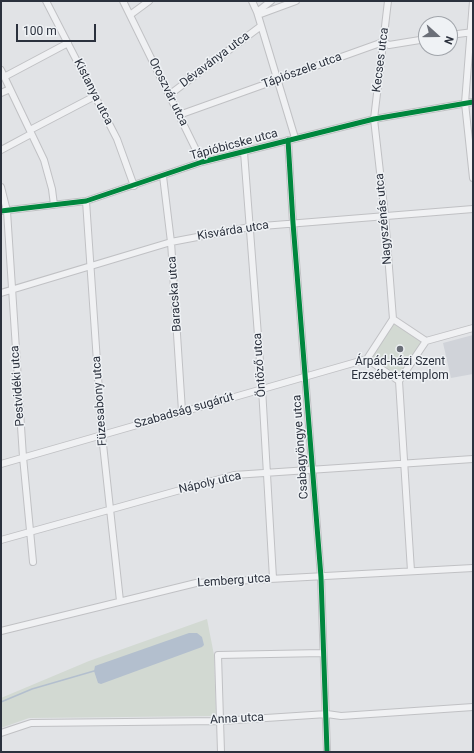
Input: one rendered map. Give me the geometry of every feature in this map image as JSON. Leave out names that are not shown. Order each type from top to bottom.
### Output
[{"type":"street","name":"Kistanya utca","points":[[46,1],[117,139],[134,186]]},
{"type":"street","name":"Oroszvár utca","points":[[123,1],[202,162]]},
{"type":"street","points":[[130,15],[149,1]]},
{"type":"street","points":[[252,1],[258,13],[295,138]]},
{"type":"street","points":[[258,13],[271,1]]},
{"type":"street","points":[[258,13],[296,1]]},
{"type":"street","name":"Kecses utca","points":[[374,119],[388,1]]},
{"type":"street","points":[[473,1],[472,32],[465,103],[473,178]]},
{"type":"street","name":"Dévaványa utca","points":[[169,95],[261,26]]},
{"type":"street","points":[[458,34],[472,32]]},
{"type":"street","name":"Tápiószele utca","points":[[179,115],[383,42],[389,45],[418,40]]},
{"type":"street","points":[[4,77],[68,44]]},
{"type":"street","points":[[1,70],[31,132],[48,175],[54,205]]},
{"type":"street","points":[[1,93],[10,88]]},
{"type":"street","points":[[1,150],[95,96]]},
{"type":"street","name":"Tápióbicske utca","points":[[4,211],[86,201],[202,162],[295,138],[374,119],[473,102]]},
{"type":"street","name":"Nagyszénás utca","points":[[374,119],[385,216],[393,319]]},
{"type":"street","name":"Csabagyöngye utca","points":[[288,140],[293,223],[321,577],[328,752]]},
{"type":"street","name":"Öntöző utca","points":[[244,152],[262,388],[273,578]]},
{"type":"street","name":"Baracska utca","points":[[163,176],[171,242],[182,411]]},
{"type":"street","name":"Pestvidéki utca","points":[[1,187],[12,290],[33,562]]},
{"type":"street","name":"Füzesabony utca","points":[[86,201],[102,434],[120,600]]},
{"type":"street","name":"Kisvárda utca","points":[[1,292],[171,242],[250,226],[473,209]]},
{"type":"street","points":[[399,381],[367,359],[393,319],[426,341]]},
{"type":"street","points":[[411,571],[399,381],[426,341],[473,328]]},
{"type":"street","name":"Szabadság sugárút","points":[[1,464],[305,375],[367,359]]},
{"type":"street","name":"Nápoly utca","points":[[1,540],[234,475],[404,465],[473,459]]},
{"type":"street","name":"Lemberg utca","points":[[1,631],[120,600],[196,583],[473,568]]},
{"type":"street","points":[[221,752],[218,655],[323,653]]},
{"type":"street","name":"Anna utca","points":[[1,733],[31,724],[220,721],[327,714],[341,716],[473,707]]},
{"type":"shaded area","points":[[393,319],[426,341],[399,381],[367,359]]},
{"type":"shaded area","points":[[473,335],[473,374],[451,378],[443,343]]},
{"type":"shaded area","points":[[207,619],[214,655],[216,716],[29,718],[1,728],[1,698],[89,661]]},
{"type":"water","points":[[189,633],[197,633],[202,637],[204,645],[101,684],[98,683],[94,671],[95,666]]},
{"type":"waterway","points":[[1,702],[32,689],[94,671]]},
{"type":"cycle path","points":[[1,211],[86,201],[202,162],[374,119],[473,102]]},
{"type":"cycle path","points":[[288,140],[293,223],[321,577],[327,752]]},
{"type":"place","name":"Árpád-házi Szent Erzsébet-templom","points":[[400,349]]}]
